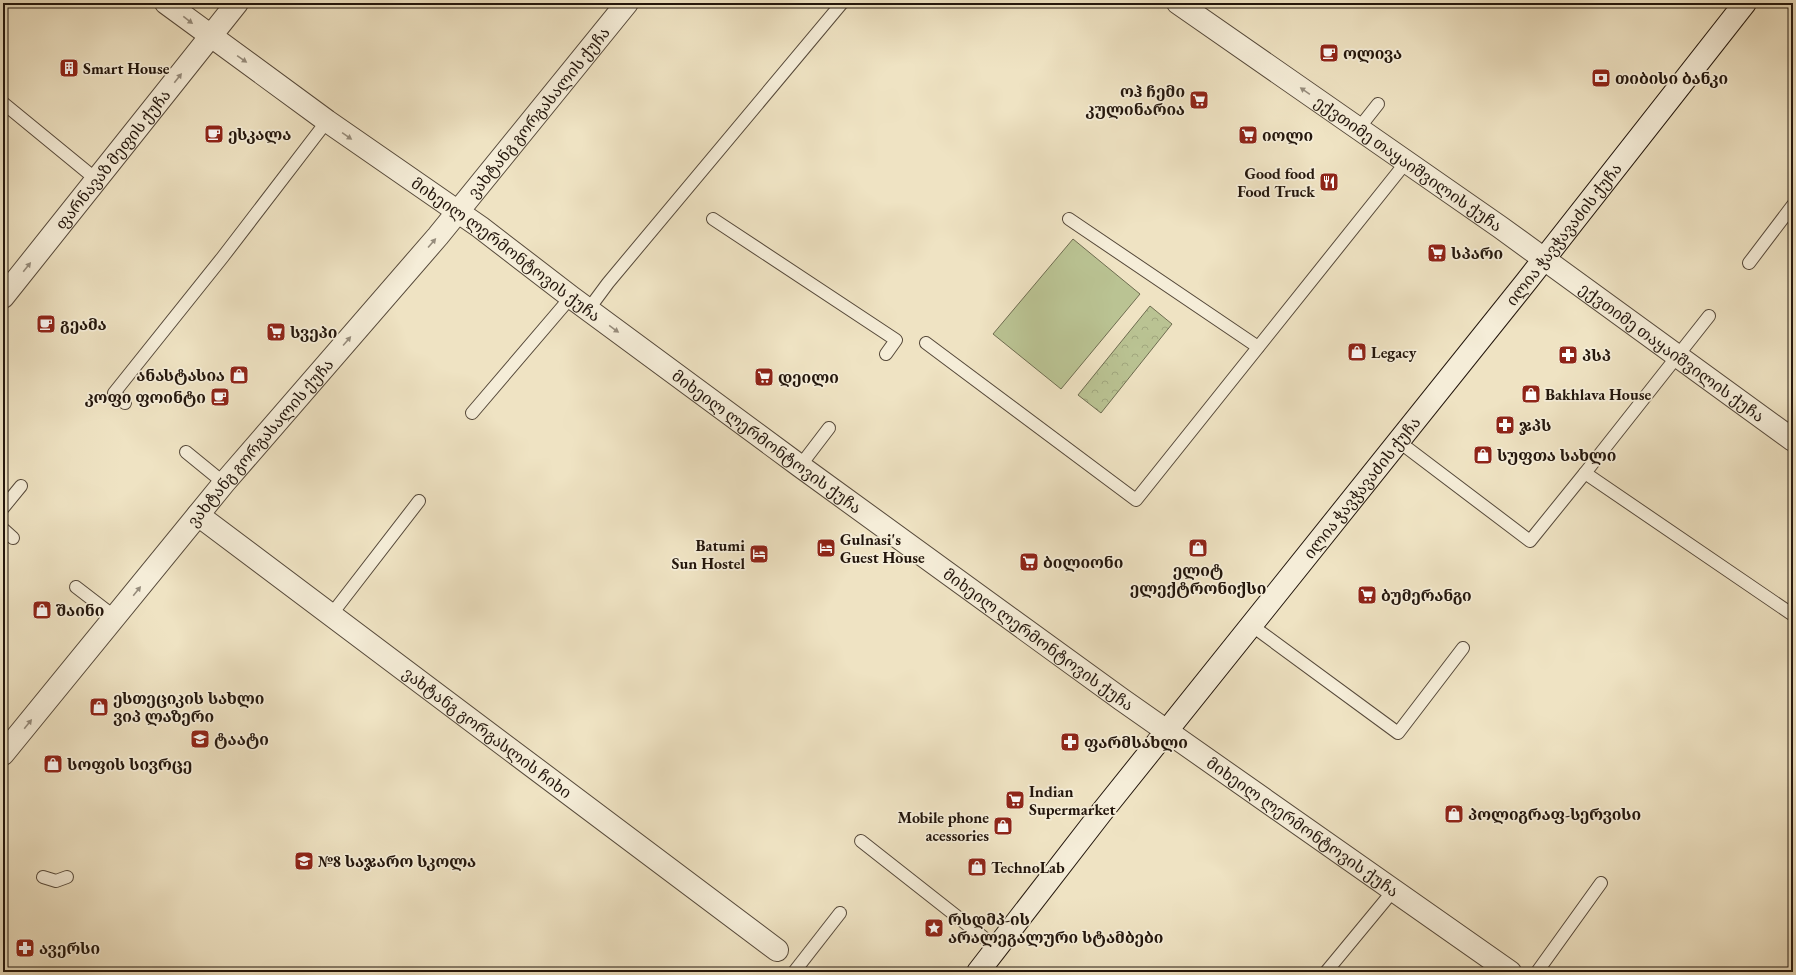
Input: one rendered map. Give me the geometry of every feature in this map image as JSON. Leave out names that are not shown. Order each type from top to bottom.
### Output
[{"type":"street","name":"მიხეილ ლერმონტოვის ქუჩა","points":[[166,3],[210,37],[327,121],[457,213],[480,227],[588,310],[800,466],[1166,731],[1510,972]]},
{"type":"street","name":"ფარნავაზ მეფის ქუჩა","points":[[3,298],[237,3]]},
{"type":"street","name":"ვახტანგ გორგასალის ქუჩა","points":[[3,754],[224,483],[457,213],[627,3]]},
{"type":"street","name":"ილია ჭავჭავაძის ქუჩა","points":[[978,972],[1166,731],[1745,3]]},
{"type":"street","name":"ექვთიმე თაყაიშვილის ქუჩა","points":[[1180,4],[1407,161],[1793,440]]},
{"type":"street","name":"ვახტანგ გორგასლის ჩიხი","points":[[198,515],[777,950]]},
{"type":"lane","points":[[588,310],[605,287],[842,3]]},
{"type":"lane","points":[[3,103],[97,180]]},
{"type":"lane","points":[[1360,128],[1378,104]]},
{"type":"lane","points":[[125,403],[114,394],[222,258],[327,121]]},
{"type":"lane","points":[[926,343],[1136,500],[1407,161]]},
{"type":"lane","points":[[1749,263],[1793,206]]},
{"type":"lane","points":[[713,219],[896,340],[886,354]]},
{"type":"lane","points":[[1069,219],[1258,347]]},
{"type":"lane","points":[[472,413],[571,297]]},
{"type":"lane","points":[[1398,441],[1530,541],[1709,316]]},
{"type":"lane","points":[[800,466],[829,428]]},
{"type":"lane","points":[[186,452],[224,483]]},
{"type":"lane","points":[[1585,473],[1793,615]]},
{"type":"lane","points":[[3,508],[21,486]]},
{"type":"lane","points":[[331,615],[419,501]]},
{"type":"lane","points":[[3,529],[13,538]]},
{"type":"lane","points":[[76,587],[115,617]]},
{"type":"lane","points":[[1250,625],[1398,733],[1463,648]]},
{"type":"lane","points":[[861,841],[997,948]]},
{"type":"lane","points":[[43,877],[56,881],[67,877]]},
{"type":"lane","points":[[1537,972],[1601,883]]},
{"type":"lane","points":[[1326,972],[1393,891]]},
{"type":"lane","points":[[794,972],[840,912]]},
{"type":"green space","points":[[1073,239],[1140,294],[1061,389],[993,334]]},
{"type":"green space","points":[[1150,306],[1172,324],[1101,413],[1078,395]]},
{"type":"place","name":"ოლივა","points":[[1329,53]]},
{"type":"place","name":"Smart House","points":[[69,68]]},
{"type":"place","name":"თიბისი ბანკი","points":[[1601,78]]},
{"type":"place","name":"ოჰ ჩემი კულინარია","points":[[1199,100]]},
{"type":"place","name":"ესკალა","points":[[214,134]]},
{"type":"place","name":"იოლი","points":[[1248,135]]},
{"type":"place","name":"Good food Food Truck","points":[[1329,182]]},
{"type":"place","name":"სპარი","points":[[1437,253]]},
{"type":"place","name":"გეამა","points":[[46,324]]},
{"type":"place","name":"სვეპი","points":[[276,332]]},
{"type":"place","name":"Legacy","points":[[1357,352]]},
{"type":"place","name":"პსპ","points":[[1568,355]]},
{"type":"place","name":"ანასტასია","points":[[239,375]]},
{"type":"place","name":"დეილი","points":[[764,377]]},
{"type":"place","name":"Bakhlava House","points":[[1531,394]]},
{"type":"place","name":"კოფი ფოინტი","points":[[220,397]]},
{"type":"place","name":"ჯპს","points":[[1505,425]]},
{"type":"place","name":"სუფთა სახლი","points":[[1483,455]]},
{"type":"place","name":"Gulnasi's Guest House","points":[[826,548]]},
{"type":"place","name":"ელიტ ელექტრონიქსი","points":[[1198,548]]},
{"type":"place","name":"Batumi Sun Hostel","points":[[759,554]]},
{"type":"place","name":"ბილიონი","points":[[1029,562]]},
{"type":"place","name":"ბუმერანგი","points":[[1367,595]]},
{"type":"place","name":"შაინი","points":[[42,610]]},
{"type":"place","name":"ესთეციკის სახლი ვიპ ლაზერი","points":[[99,707]]},
{"type":"place","name":"ტაატი","points":[[200,739]]},
{"type":"place","name":"ფარმსახლი","points":[[1070,742]]},
{"type":"place","name":"სოფის სივრცე","points":[[53,764]]},
{"type":"place","name":"Indian Supermarket","points":[[1015,800]]},
{"type":"place","name":"პოლიგრაფ-სერვისი","points":[[1454,814]]},
{"type":"place","name":"Mobile phone acessories","points":[[1003,826]]},
{"type":"place","name":"№8 საჯარო სკოლა","points":[[304,861]]},
{"type":"place","name":"TechnoLab","points":[[977,867]]},
{"type":"place","name":"რსდმპ-ის არალეგალური სტამბები","points":[[934,928]]},
{"type":"place","name":"ავერსი","points":[[25,948]]}]
